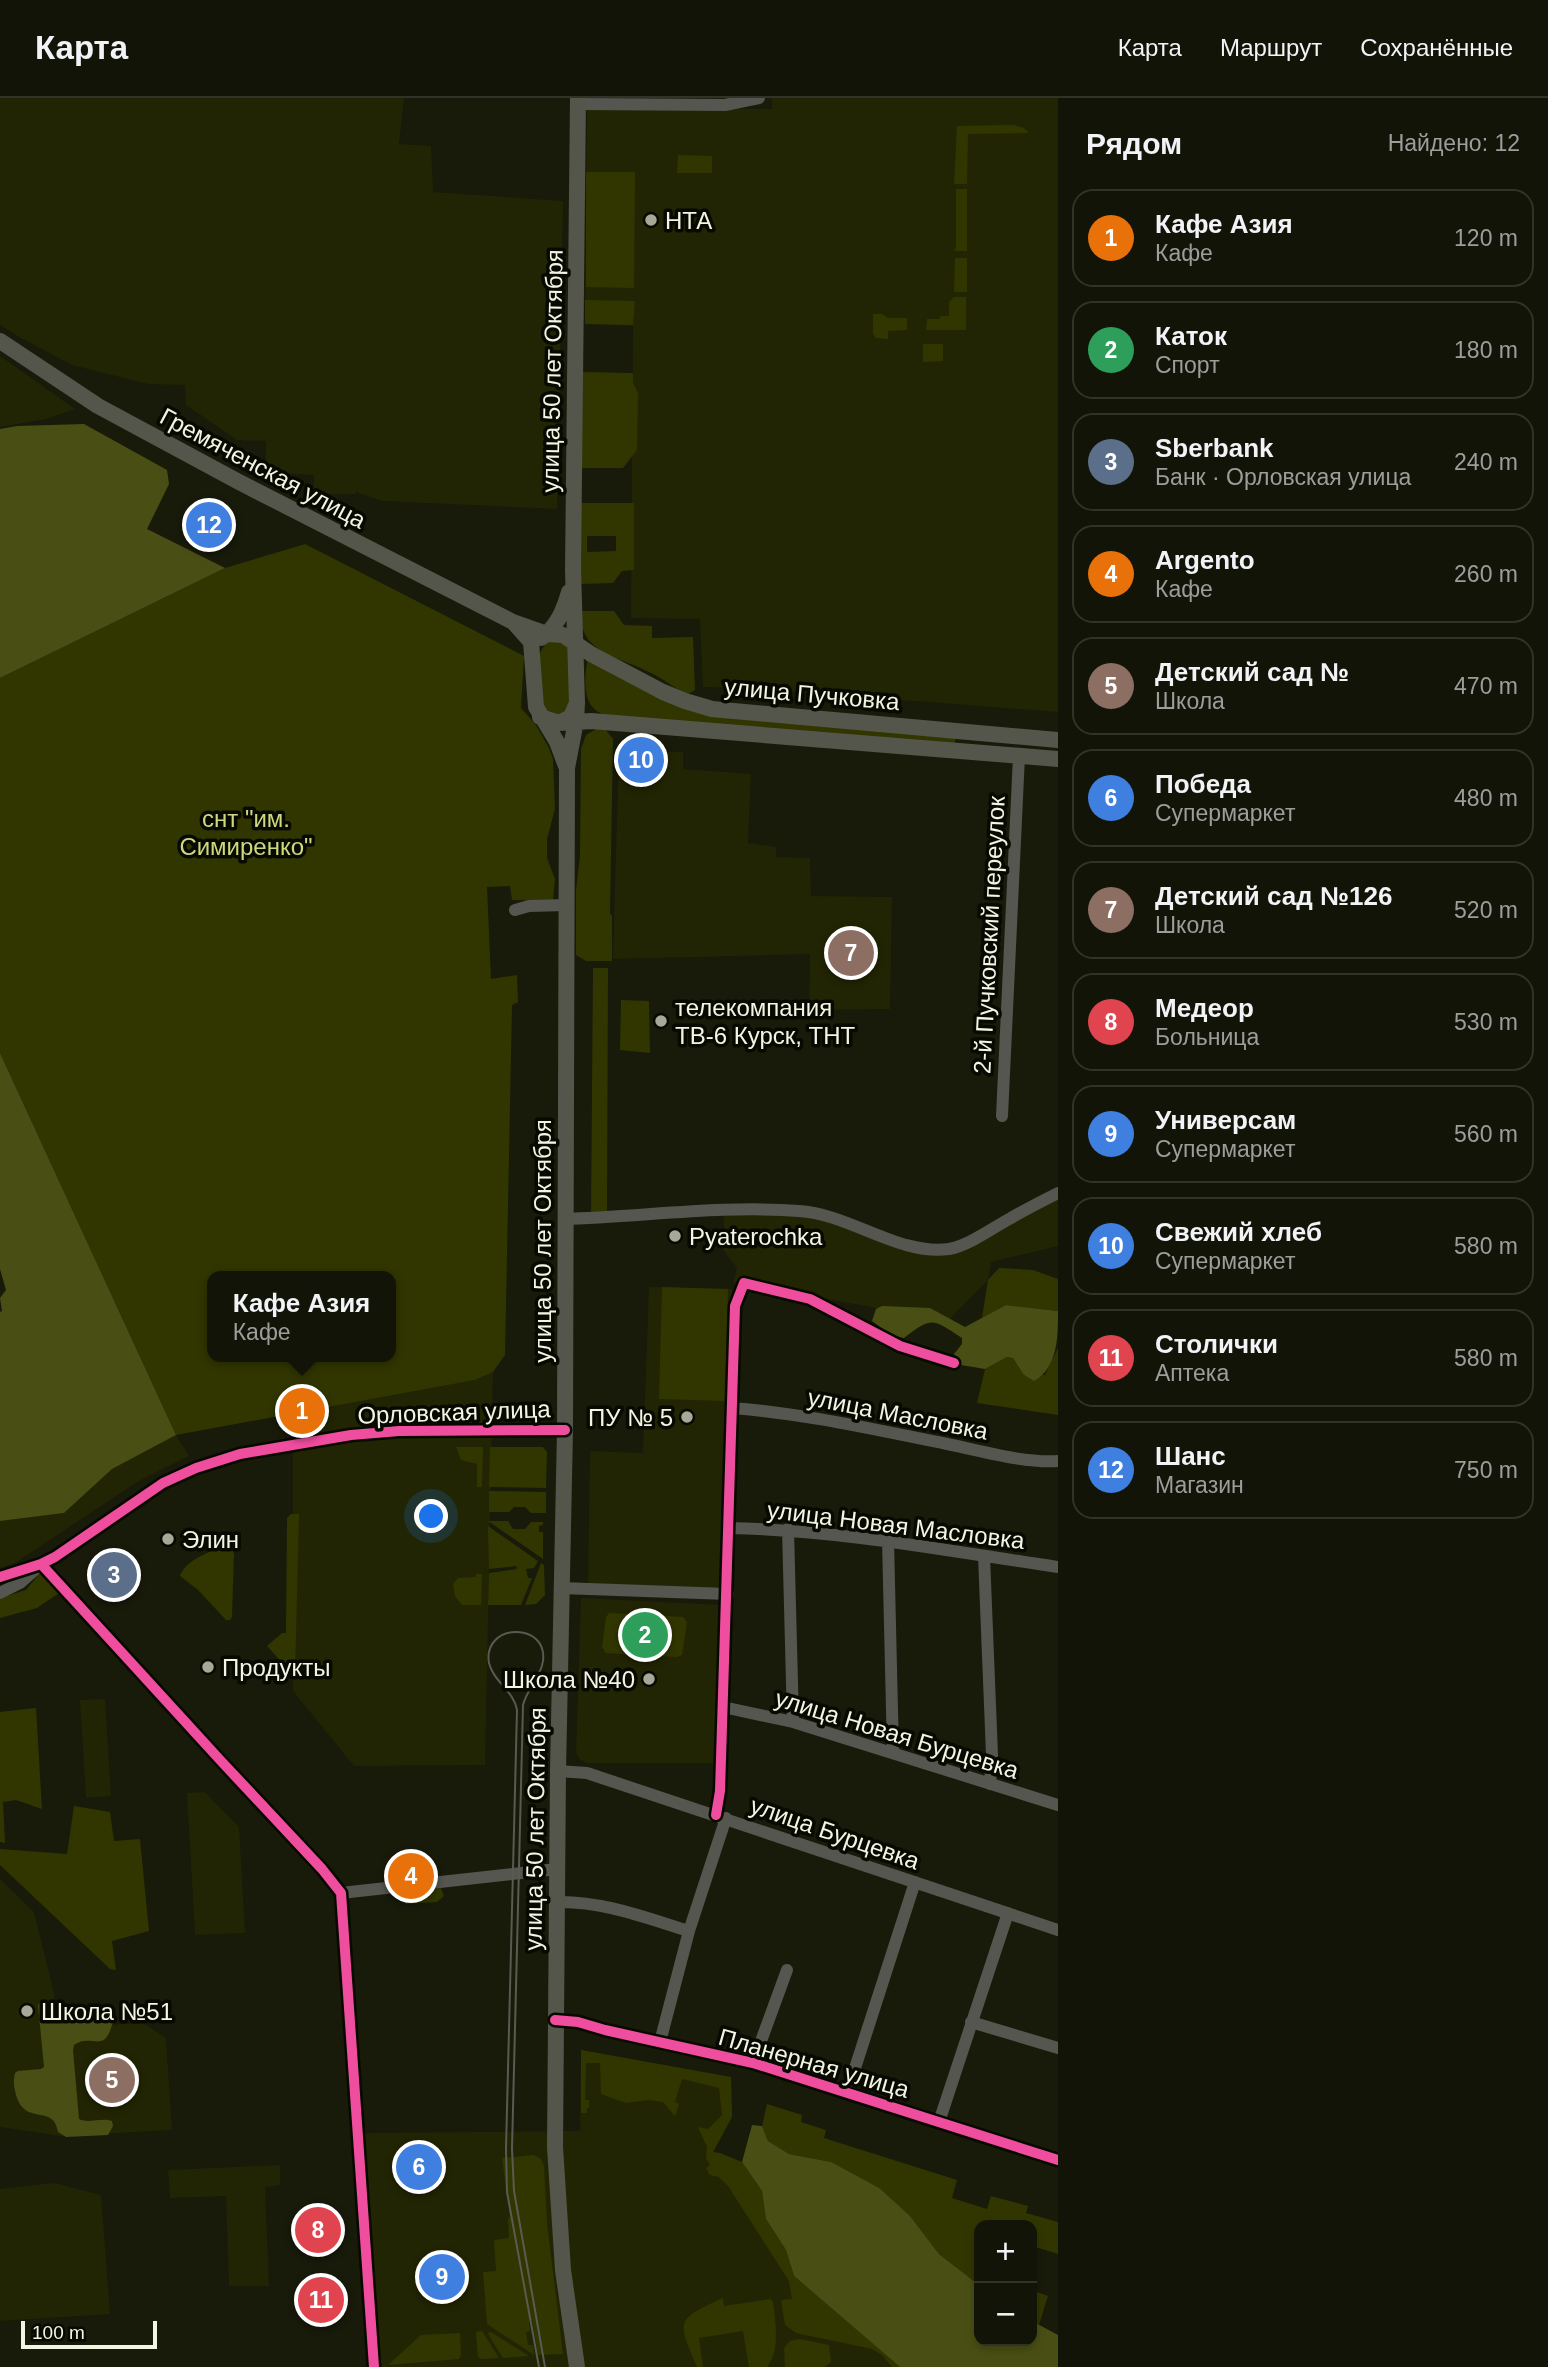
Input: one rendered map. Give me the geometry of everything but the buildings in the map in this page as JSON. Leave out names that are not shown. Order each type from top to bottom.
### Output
[{"type":"main road","name":"улица 50 лет Октября","points":[[577,2367],[560,2229],[555,2147],[555,2020],[565,1430],[567,768],[577,703],[573,570],[578,101]]},
{"type":"main road","name":"Гремяченская улица","points":[[0,341],[109,412],[269,498],[513,622],[547,634]]},
{"type":"main road","points":[[533,652],[539,639],[547,634],[565,606],[573,570]]},
{"type":"main road","points":[[513,622],[526,635],[533,652],[533,700],[567,768]]},
{"type":"main road","name":"улица Пучковка","points":[[547,634],[563,635],[663,692],[700,706],[1058,740]]},
{"type":"main road","points":[[540,717],[559,723],[571,717],[577,703]]},
{"type":"main road","name":"улица Пучковка","points":[[559,723],[576,721],[1058,759]]},
{"type":"main road","points":[[964,751],[965,730]]},
{"type":"street","points":[[578,101],[725,105],[759,98]]},
{"type":"street","name":"2-й Пучковский переулок","points":[[1002,1116],[1019,756]]},
{"type":"street","points":[[515,910],[529,906],[566,905]]},
{"type":"street","points":[[564,1219],[727,1209],[800,1211],[847,1221],[907,1245],[950,1249],[1058,1193]]},
{"type":"street","points":[[660,2042],[721,1817],[731,1408],[736,1306],[744,1283],[800,1296],[900,1346],[954,1363]]},
{"type":"street","name":"улица Масловка","points":[[731,1408],[777,1413],[1007,1456],[1058,1461]]},
{"type":"street","name":"Орловская улица","points":[[0,1577],[41,1564],[68,1549],[163,1483],[196,1468],[240,1454],[351,1435],[399,1431],[565,1430]]},
{"type":"street","name":"улица Новая Масловка","points":[[729,1528],[789,1529],[888,1540],[1058,1567]]},
{"type":"street","points":[[789,1529],[793,1722]]},
{"type":"street","points":[[888,1540],[893,1753]]},
{"type":"street","points":[[984,1556],[992,1755],[990,1784]]},
{"type":"street","points":[[41,1564],[221,1762],[322,1868],[341,1893],[374,2367]]},
{"type":"street","name":"Орловская улица","points":[[0,1592],[20,1583],[41,1564]]},
{"type":"street","points":[[561,1587],[728,1594]]},
{"type":"street","name":"улица Новая Бурцевка","points":[[723,1707],[793,1722],[1058,1805]]},
{"type":"street","name":"улица Бурцевка","points":[[558,1771],[587,1773],[1058,1930]]},
{"type":"street","points":[[341,1893],[557,1869]]},
{"type":"street","points":[[848,2092],[915,1882]]},
{"type":"street","points":[[557,1902],[599,1905],[689,1931]]},
{"type":"street","points":[[939,2122],[1008,1913]]},
{"type":"street","points":[[753,2063],[788,1970]]},
{"type":"street","name":"Планерная улица","points":[[555,2020],[578,2022],[753,2063],[1058,2160]]},
{"type":"street","points":[[971,2022],[1058,2048]]},
{"type":"shaded area","points":[[0,98],[404,98],[399,144],[431,146],[433,192],[563,201],[557,509],[383,501],[358,493],[357,490],[356,494],[314,494],[314,475],[265,472],[266,441],[237,440],[186,405],[185,385],[148,384],[72,365],[0,325]]},
{"type":"shaded area","points":[[772,98],[1058,98],[1058,712],[762,689],[703,687],[700,619],[631,618],[633,326],[585,324],[587,109],[772,109]]},
{"type":"shaded area","points":[[0,356],[75,409],[46,419],[0,427]]},
{"type":"shaded area","points":[[619,751],[683,752],[683,769],[751,774],[748,843],[776,847],[776,857],[810,858],[811,896],[892,897],[890,1009],[809,1010],[810,954],[613,959]]},
{"type":"shaded area","points":[[1058,1197],[1058,1246],[991,1262],[988,1280],[948,1321],[733,1282],[737,1268],[723,1250],[724,1214],[802,1215],[953,1251]]},
{"type":"shaded area","name":"ПУ № 5","points":[[649,1287],[732,1289],[725,1590],[588,1583],[590,1451],[643,1453]]},
{"type":"shaded area","points":[[493,1372],[485,1765],[354,1766],[293,1691],[291,1414],[475,1380]]},
{"type":"shaded area","points":[[176,1435],[189,1456],[137,1482],[15,1563],[0,1568],[0,1521],[64,1513],[112,1469]]},
{"type":"shaded area","name":"Школа №40","points":[[581,1598],[721,1605],[715,1763],[587,1763],[579,1759],[576,1752]]},
{"type":"shaded area","points":[[105,1699],[111,1796],[86,1798],[80,1700]]},
{"type":"shaded area","points":[[205,1792],[239,1827],[245,1933],[195,1935],[187,1793]]},
{"type":"shaded area","points":[[0,1879],[34,1912],[54,1993],[55,2028],[143,2023],[166,2038],[172,2130],[60,2136],[0,2127]]},
{"type":"shaded area","points":[[581,2050],[731,2077],[732,2117],[713,2153],[794,2276],[900,2367],[373,2367],[360,2133],[580,2131]]},
{"type":"shaded area","points":[[280,2165],[280,2185],[265,2187],[269,2286],[229,2286],[226,2196],[170,2198],[168,2170]]},
{"type":"shaded area","points":[[54,2183],[101,2195],[110,2314],[0,2321],[0,2189]]},
{"type":"green space","points":[[1013,125],[1024,128],[1029,133],[968,134],[967,184],[954,184],[957,126]]},
{"type":"green space","points":[[678,155],[712,156],[712,173],[677,173]]},
{"type":"green space","points":[[586,172],[635,172],[634,288],[586,287]]},
{"type":"green space","points":[[956,189],[967,189],[967,251],[954,251]]},
{"type":"green space","points":[[955,258],[967,258],[967,292],[954,292]]},
{"type":"green space","points":[[954,297],[966,297],[966,330],[926,330],[927,319],[949,316],[949,302]]},
{"type":"green space","points":[[585,300],[635,301],[633,325],[585,324]]},
{"type":"green space","points":[[873,314],[882,314],[888,318],[907,318],[907,330],[888,331],[888,339],[876,338],[873,334]]},
{"type":"green space","points":[[923,344],[943,344],[943,361],[923,362]]},
{"type":"green space","points":[[583,372],[633,373],[633,383],[638,393],[637,450],[623,468],[581,468]]},
{"type":"green space","points":[[84,424],[167,470],[169,484],[147,529],[225,568],[0,678],[0,429]]},
{"type":"green space","points":[[581,503],[634,503],[634,570],[622,571],[613,583],[579,584]],"holes":[[[587,536],[616,536],[616,551],[587,552]]]},
{"type":"green space","name":"снт \"им. Симиренко\"","points":[[305,544],[524,656],[521,708],[536,725],[553,759],[555,809],[547,839],[547,858],[555,879],[553,901],[512,900],[510,886],[487,887],[491,979],[517,975],[518,1002],[512,1005],[505,1355],[493,1372],[475,1380],[176,1435],[0,1053],[0,678],[225,568]]},
{"type":"green space","points":[[580,611],[614,611],[624,625],[652,626],[652,638],[693,637],[695,690],[688,694],[654,674],[603,652],[586,636]]},
{"type":"green space","points":[[558,640],[569,648],[571,704],[563,713],[550,715],[539,701],[540,653],[547,641]]},
{"type":"green space","points":[[588,658],[675,701],[955,737],[955,744],[606,715],[598,712],[588,700],[585,683]]},
{"type":"green space","points":[[596,729],[606,730],[613,739],[610,914],[612,961],[586,961],[576,955],[581,749],[586,735]]},
{"type":"green space","points":[[593,968],[608,968],[607,1215],[591,1215]]},
{"type":"green space","points":[[621,1000],[649,1001],[650,1053],[620,1050]]},
{"type":"green space","points":[[0,1053],[176,1435],[112,1469],[64,1513],[0,1521],[0,1298],[6,1290],[0,1269]]},
{"type":"green space","points":[[999,1268],[1033,1270],[1058,1279],[1058,1311],[1006,1305],[982,1318],[988,1280]]},
{"type":"green space","points":[[662,1287],[728,1289],[725,1401],[659,1399]]},
{"type":"green space","points":[[1006,1305],[1058,1311],[1057,1341],[1052,1360],[1042,1375],[1034,1381],[1023,1374],[1013,1358],[1007,1357],[985,1369],[961,1365],[954,1354],[962,1344],[962,1338],[938,1324],[927,1323],[904,1338],[891,1335],[872,1321],[876,1309],[882,1306],[930,1308],[965,1327]]},
{"type":"green space","points":[[1058,1348],[1058,1415],[977,1403],[985,1369],[1007,1357],[1013,1358],[1023,1374],[1045,1375]]},
{"type":"green space","points":[[456,1447],[483,1447],[482,1487],[477,1487],[477,1464],[461,1460]]},
{"type":"green space","points":[[490,1447],[543,1447],[547,1452],[546,1488],[489,1487]]},
{"type":"green space","points":[[489,1491],[546,1492],[546,1513],[531,1513],[525,1507],[514,1507],[509,1512],[489,1512]]},
{"type":"green space","points":[[291,1514],[299,1514],[295,1677],[267,1646],[282,1633],[286,1633],[287,1518]]},
{"type":"green space","points":[[488,1521],[508,1521],[513,1529],[525,1529],[531,1522],[543,1522],[543,1525],[539,1526],[539,1532],[543,1532],[543,1559]]},
{"type":"green space","points":[[488,1526],[538,1561],[534,1568],[526,1569],[528,1578],[532,1578],[521,1605],[488,1605],[489,1573],[517,1569],[516,1566],[489,1569]]},
{"type":"green space","points":[[222,1547],[232,1549],[234,1554],[230,1620],[226,1620],[198,1590],[180,1576],[192,1562]]},
{"type":"green space","points":[[541,1563],[544,1565],[545,1595],[536,1604],[525,1605]]},
{"type":"green space","points":[[40,1573],[59,1593],[37,1608],[0,1618],[0,1598],[26,1590]]},
{"type":"green space","points":[[476,1574],[482,1574],[481,1605],[462,1605],[455,1596],[453,1584],[458,1578],[476,1577]]},
{"type":"green space","points":[[609,1613],[683,1617],[687,1622],[682,1655],[677,1657],[606,1653],[602,1647],[606,1617]]},
{"type":"green space","points":[[36,1708],[42,1809],[16,1800],[3,1802],[5,1843],[0,1842],[0,1712]]},
{"type":"green space","points":[[74,1806],[110,1812],[114,1841],[140,1839],[149,1931],[112,1941],[116,1970],[110,1969],[0,1865],[0,1849],[67,1854]]},
{"type":"green space","points":[[441,1888],[444,1896],[437,1902],[406,1904],[400,1899],[402,1891]]},
{"type":"green space","points":[[41,2000],[63,2001],[65,2016],[69,2019],[112,2017],[114,2022],[104,2040],[80,2042],[74,2045],[73,2050],[79,2119],[112,2121],[113,2126],[108,2135],[66,2137],[58,2132],[51,2118],[32,2113],[20,2105],[15,2089],[15,2073],[44,2067],[38,2005]]},
{"type":"green space","points":[[581,2050],[731,2077],[732,2117],[713,2152],[742,2162],[762,2191],[766,2219],[786,2250],[794,2276],[900,2367],[892,2367],[882,2355],[872,2349],[796,2333],[785,2325],[781,2300],[792,2299],[789,2281],[728,2186],[719,2177],[710,2175],[706,2168],[710,2165],[706,2158],[707,2147],[698,2127],[708,2129],[722,2115],[719,2088],[682,2079],[675,2102],[679,2104],[675,2116],[663,2102],[648,2100],[626,2103],[601,2094],[600,2063],[586,2063],[585,2100],[589,2100],[589,2108],[587,2113],[581,2113]]},
{"type":"green space","points":[[767,2104],[802,2115],[801,2122],[826,2130],[824,2138],[957,2180],[952,2198],[987,2209],[991,2196],[1028,2206],[1026,2213],[1058,2222],[1058,2254],[1037,2248],[1037,2220],[974,2220],[974,2281],[939,2254],[910,2216],[831,2162],[789,2154],[768,2141],[762,2126]]},
{"type":"green space","points":[[752,2125],[762,2126],[768,2141],[789,2154],[831,2162],[879,2188],[910,2216],[939,2254],[974,2281],[974,2346],[1037,2346],[1037,2324],[1058,2335],[1058,2367],[900,2367],[794,2276],[786,2250],[766,2219],[762,2191],[742,2162]]},
{"type":"green space","points":[[534,2155],[541,2159],[544,2166],[547,2223],[563,2354],[538,2355],[532,2320],[529,2321],[530,2331],[526,2332],[528,2345],[533,2345],[534,2355],[487,2324],[483,2272],[496,2271],[494,2240],[509,2238],[510,2217],[502,2158]]},
{"type":"green space","points":[[1037,2292],[1048,2296],[1039,2325],[1037,2324]]},
{"type":"green space","points":[[723,2298],[724,2306],[770,2299],[773,2301],[776,2344],[767,2367],[749,2367],[743,2331],[699,2338],[703,2367],[697,2367],[686,2339],[684,2323],[696,2311]]},
{"type":"green space","points":[[482,2331],[499,2358],[478,2357],[476,2332]]},
{"type":"green space","points":[[491,2332],[529,2356],[503,2358]]},
{"type":"green space","points":[[460,2333],[459,2359],[388,2365],[421,2335]]},
{"type":"green space","points":[[800,2339],[829,2345],[831,2362],[825,2367],[785,2367],[784,2348],[790,2341]]},
{"type":"tram line","points":[[539,2367],[507,2192],[517,1710],[512,1697],[489,1663],[490,1650],[495,1640],[504,1634],[515,1632],[536,1639],[542,1648],[543,1661],[523,1705],[512,2149],[514,2191],[545,2367]]},
{"type":"cycle path","points":[[716,1815],[720,1791],[735,1306],[744,1283],[810,1299],[900,1346],[954,1363]]},
{"type":"cycle path","points":[[0,1577],[55,1557],[163,1483],[196,1468],[240,1454],[351,1435],[399,1431],[565,1430]]},
{"type":"cycle path","points":[[41,1564],[322,1869],[341,1893],[374,2367]]},
{"type":"cycle path","points":[[555,2020],[578,2022],[753,2063],[1058,2160]]},
{"type":"place","name":"НТА","points":[[651,220]]},
{"type":"place","name":"Шанс","points":[[209,525]]},
{"type":"place","name":"Свежий хлеб","points":[[641,760]]},
{"type":"place","name":"Детский сад №126","points":[[851,953]]},
{"type":"place","name":"телекомпания ТВ-6 Курск, ТНТ","points":[[661,1021]]},
{"type":"place","name":"Pyaterochka","points":[[675,1236]]},
{"type":"place","name":"Кафе Азия","points":[[302,1411]]},
{"type":"place","name":"ПУ № 5","points":[[687,1417]]},
{"type":"place","name":"Элин","points":[[168,1539]]},
{"type":"place","name":"Sberbank","points":[[114,1575]]},
{"type":"place","name":"Каток","points":[[645,1635]]},
{"type":"place","name":"Продукты","points":[[208,1667]]},
{"type":"place","name":"Школа №40","points":[[649,1679]]},
{"type":"place","name":"Argento","points":[[411,1876]]},
{"type":"place","name":"Школа №51","points":[[27,2011]]},
{"type":"place","name":"Детский сад №","points":[[112,2080]]},
{"type":"place","name":"Победа","points":[[419,2167]]},
{"type":"place","name":"Медеор","points":[[318,2230]]},
{"type":"place","name":"Универсам","points":[[442,2277]]},
{"type":"place","name":"Столички","points":[[321,2300]]}]
